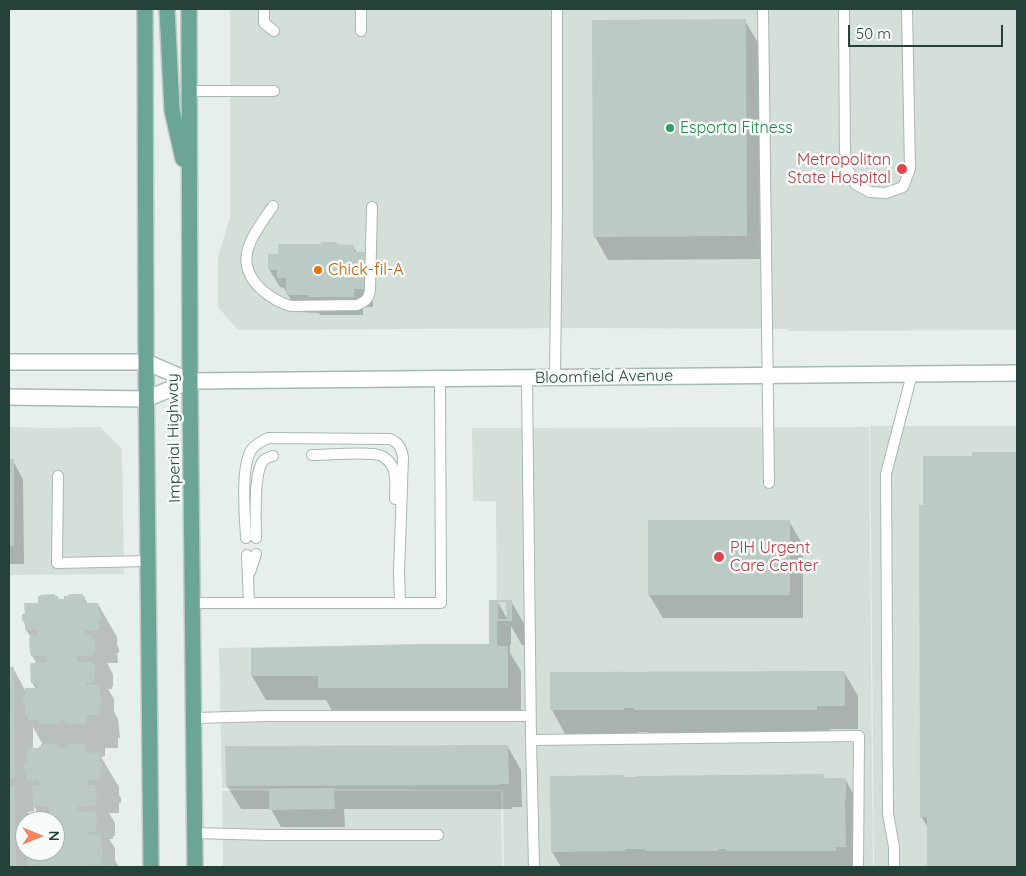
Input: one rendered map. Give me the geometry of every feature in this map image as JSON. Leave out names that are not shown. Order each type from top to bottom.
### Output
[{"type":"main road","name":"Imperial Highway","points":[[145,9],[146,399],[151,867]]},
{"type":"main road","points":[[167,9],[172,110],[190,187]]},
{"type":"main road","name":"Imperial Highway","points":[[189,9],[190,381],[195,867]]},
{"type":"main road","name":"Bloomfield Avenue","points":[[9,362],[146,362],[190,381]]},
{"type":"main road","name":"Bloomfield Avenue","points":[[9,397],[146,399],[190,381],[1017,373]]},
{"type":"lane","points":[[264,9],[264,23],[274,31]]},
{"type":"lane","points":[[360,31],[361,9]]},
{"type":"lane","points":[[555,378],[558,207],[558,9]]},
{"type":"lane","points":[[763,9],[769,483]]},
{"type":"lane","points":[[844,9],[845,164],[855,184],[870,192],[886,193],[903,187],[910,169],[907,9]]},
{"type":"lane","points":[[189,91],[274,91]]},
{"type":"lane","points":[[273,206],[253,235],[246,255],[247,271],[254,282],[267,294],[281,303],[291,306],[357,305],[365,301],[370,295],[372,207]]},
{"type":"lane","points":[[894,867],[894,847],[888,814],[886,474],[912,374]]},
{"type":"lane","points":[[527,378],[530,716],[534,867]]},
{"type":"lane","points":[[193,603],[441,603],[440,379]]},
{"type":"lane","points":[[273,456],[263,460],[258,473],[251,538],[244,494],[246,466],[248,456],[259,443],[268,438],[390,439],[397,443],[401,448],[403,457],[399,572],[400,603]]},
{"type":"lane","points":[[312,455],[371,454],[382,456],[388,461],[395,476],[394,553],[399,572]]},
{"type":"lane","points":[[58,476],[57,563],[148,561]]},
{"type":"lane","points":[[249,603],[248,578],[252,555]]},
{"type":"lane","points":[[194,718],[268,716],[530,716]]},
{"type":"lane","points":[[531,740],[859,736],[858,867]]},
{"type":"lane","points":[[195,832],[277,835],[438,835]]},
{"type":"shaded area","points":[[230,9],[1017,9],[1017,330],[788,331],[788,329],[589,328],[238,330],[218,307],[218,257],[230,217]]},
{"type":"shaded area","points":[[870,426],[1017,426],[1017,867],[874,867]]},
{"type":"shaded area","points":[[9,427],[100,427],[122,449],[124,574],[9,575]]},
{"type":"shaded area","points":[[869,427],[873,867],[504,867],[503,790],[222,788],[219,648],[497,644],[496,501],[473,501],[472,428]]},
{"type":"shaded area","points":[[222,791],[501,791],[502,867],[223,867]]},
{"type":"building","name":"Esporta Fitness","points":[[746,19],[747,236],[593,237],[592,20]]},
{"type":"building","name":"Chick-fil-A","points":[[321,242],[354,245],[354,252],[366,252],[364,289],[354,289],[354,297],[286,295],[286,278],[277,278],[277,270],[268,270],[268,254],[278,254],[278,244],[321,244]]},
{"type":"building","points":[[972,452],[1017,452],[1017,867],[927,867],[927,817],[920,817],[919,505],[923,505],[923,456],[972,456]]},
{"type":"building","points":[[9,459],[14,459],[14,546],[9,546]]},
{"type":"building","name":"PIH Urgent Care Center","points":[[648,520],[790,520],[790,595],[648,595]]},
{"type":"building","points":[[55,594],[55,596],[58,596],[58,599],[64,599],[64,596],[69,596],[68,594],[83,594],[85,596],[85,603],[98,603],[101,620],[99,620],[99,630],[85,630],[85,635],[93,635],[93,639],[95,639],[95,653],[93,653],[93,656],[77,656],[77,662],[93,662],[95,664],[94,682],[86,682],[86,685],[99,685],[101,698],[101,704],[99,704],[100,715],[86,715],[87,722],[85,724],[69,724],[65,723],[65,720],[60,720],[60,723],[57,724],[41,724],[39,720],[28,720],[28,716],[25,716],[23,698],[25,698],[25,688],[38,688],[38,683],[31,683],[30,665],[31,663],[47,662],[47,656],[31,656],[30,654],[29,638],[30,636],[38,636],[38,630],[25,630],[25,621],[22,621],[22,614],[25,614],[24,603],[38,603],[38,596]]},
{"type":"building","points":[[489,600],[512,600],[512,621],[497,621],[497,644],[498,646],[508,646],[508,688],[318,688],[318,676],[251,676],[251,648],[489,644]],"holes":[[[498,602],[506,602],[507,619],[498,619]]]},
{"type":"building","points":[[9,667],[14,667],[15,778],[9,778]]},
{"type":"building","points":[[845,671],[845,706],[817,706],[817,710],[634,710],[634,708],[624,708],[624,710],[550,710],[550,672]]},
{"type":"building","points":[[57,743],[57,746],[60,746],[60,748],[66,748],[66,746],[70,746],[69,744],[85,743],[86,753],[100,752],[102,770],[100,770],[100,780],[87,780],[87,785],[95,785],[97,803],[95,803],[95,806],[78,806],[78,812],[95,811],[97,828],[95,828],[95,832],[88,832],[88,835],[101,834],[103,855],[101,855],[101,865],[88,865],[88,867],[27,866],[27,861],[65,861],[65,811],[49,811],[49,806],[33,806],[32,786],[39,786],[39,780],[26,780],[24,764],[26,764],[28,748],[39,748],[41,744]]},
{"type":"building","points":[[508,745],[509,784],[226,786],[225,746]]},
{"type":"building","points":[[824,774],[824,778],[846,778],[846,847],[836,847],[836,851],[726,851],[726,849],[718,849],[718,851],[645,851],[645,849],[625,849],[625,851],[551,852],[550,776],[623,775],[623,777],[637,777]]},
{"type":"building","points":[[9,787],[15,787],[16,865],[9,865]]},
{"type":"building","points":[[334,788],[335,809],[269,810],[269,789]]},
{"type":"place","name":"Esporta Fitness","points":[[670,128]]},
{"type":"place","name":"Metropolitan State Hospital","points":[[902,169]]},
{"type":"place","name":"Chick-fil-A","points":[[318,270]]},
{"type":"place","name":"PIH Urgent Care Center","points":[[719,557]]}]
